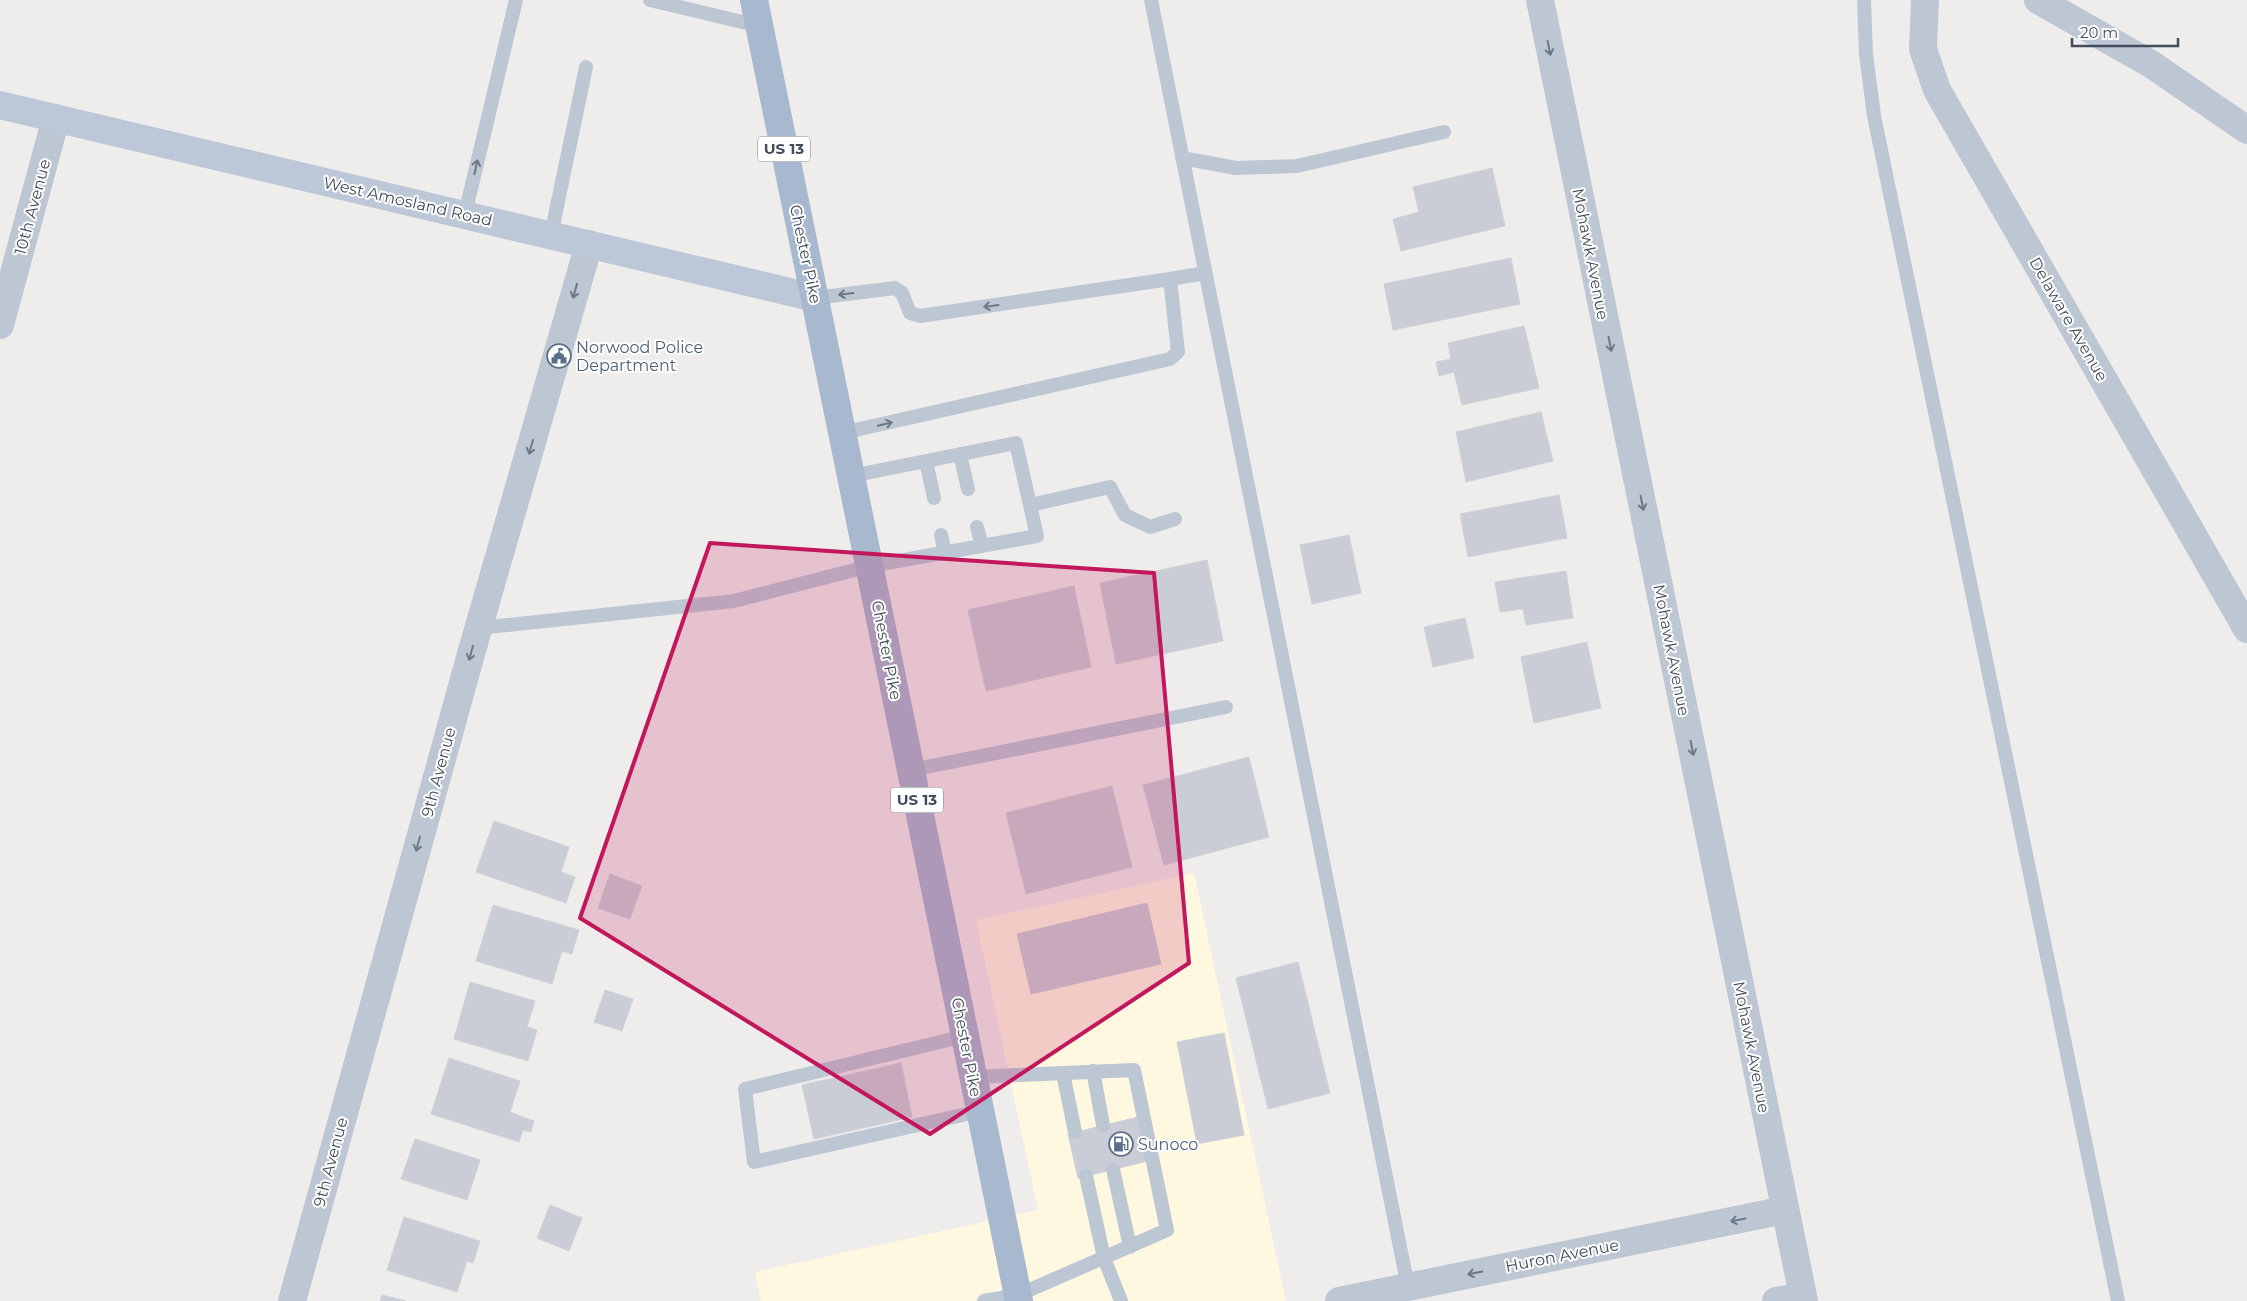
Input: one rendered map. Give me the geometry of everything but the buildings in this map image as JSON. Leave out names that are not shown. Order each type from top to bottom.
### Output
[{"type":"main road","name":"Chester Pike","points":[[756,13],[1018,1298]]},
{"type":"street","name":"Mohawk Avenue","points":[[1540,0],[1803,1298]]},
{"type":"street","name":"Delaware Avenue","points":[[1924,0],[1922,49],[1937,90],[2247,629]]},
{"type":"street","points":[[2038,0],[2151,64],[2245,125]]},
{"type":"street","name":"West Amosland Road","points":[[0,105],[815,298]]},
{"type":"street","name":"10th Avenue","points":[[0,324],[56,118]]},
{"type":"street","name":"9th Avenue","points":[[292,1301],[479,628],[589,244]]},
{"type":"street","name":"Huron Avenue","points":[[1339,1301],[1785,1210]]},
{"type":"street","points":[[1776,1301],[1803,1298]]},
{"type":"lane","points":[[465,214],[516,0]]},
{"type":"lane","points":[[650,0],[756,13]]},
{"type":"lane","points":[[1151,0],[1408,1287]]},
{"type":"lane","points":[[1864,0],[1866,54],[1874,116],[2118,1301]]},
{"type":"lane","points":[[551,235],[586,67]]},
{"type":"lane","points":[[1182,158],[1236,168],[1297,166],[1444,132]]},
{"type":"lane","points":[[815,298],[895,288],[902,293],[910,313],[920,316],[1205,273]]},
{"type":"lane","points":[[842,433],[1170,359],[1178,352],[1170,279]]},
{"type":"lane","points":[[479,628],[734,601],[870,566],[1037,536],[1016,443],[851,476]]},
{"type":"lane","points":[[960,454],[968,489]]},
{"type":"lane","points":[[926,461],[934,498]]},
{"type":"lane","points":[[1030,505],[1110,488],[1125,516],[1150,527],[1175,519]]},
{"type":"lane","points":[[977,527],[982,546]]},
{"type":"lane","points":[[941,535],[945,553]]},
{"type":"lane","points":[[911,770],[1226,707]]},
{"type":"lane","points":[[965,1036],[745,1089],[754,1162],[980,1111]]},
{"type":"lane","points":[[973,1077],[1134,1070],[1167,1230],[1018,1298],[984,1301]]},
{"type":"lane","points":[[1093,1071],[1103,1126]]},
{"type":"lane","points":[[1064,1073],[1076,1132]]},
{"type":"lane","points":[[1113,1169],[1130,1247]]},
{"type":"lane","points":[[1086,1176],[1104,1258],[1121,1301]]},
{"type":"highlighted area","points":[[710,543],[1154,573],[1189,963],[930,1134],[580,918]]},
{"type":"shaded area","points":[[1194,873],[1286,1301],[761,1301],[755,1272],[1038,1210],[976,920]]},
{"type":"place","name":"Norwood Police Department","points":[[559,356]]},
{"type":"place","name":"Sunoco","points":[[1121,1144]]}]
